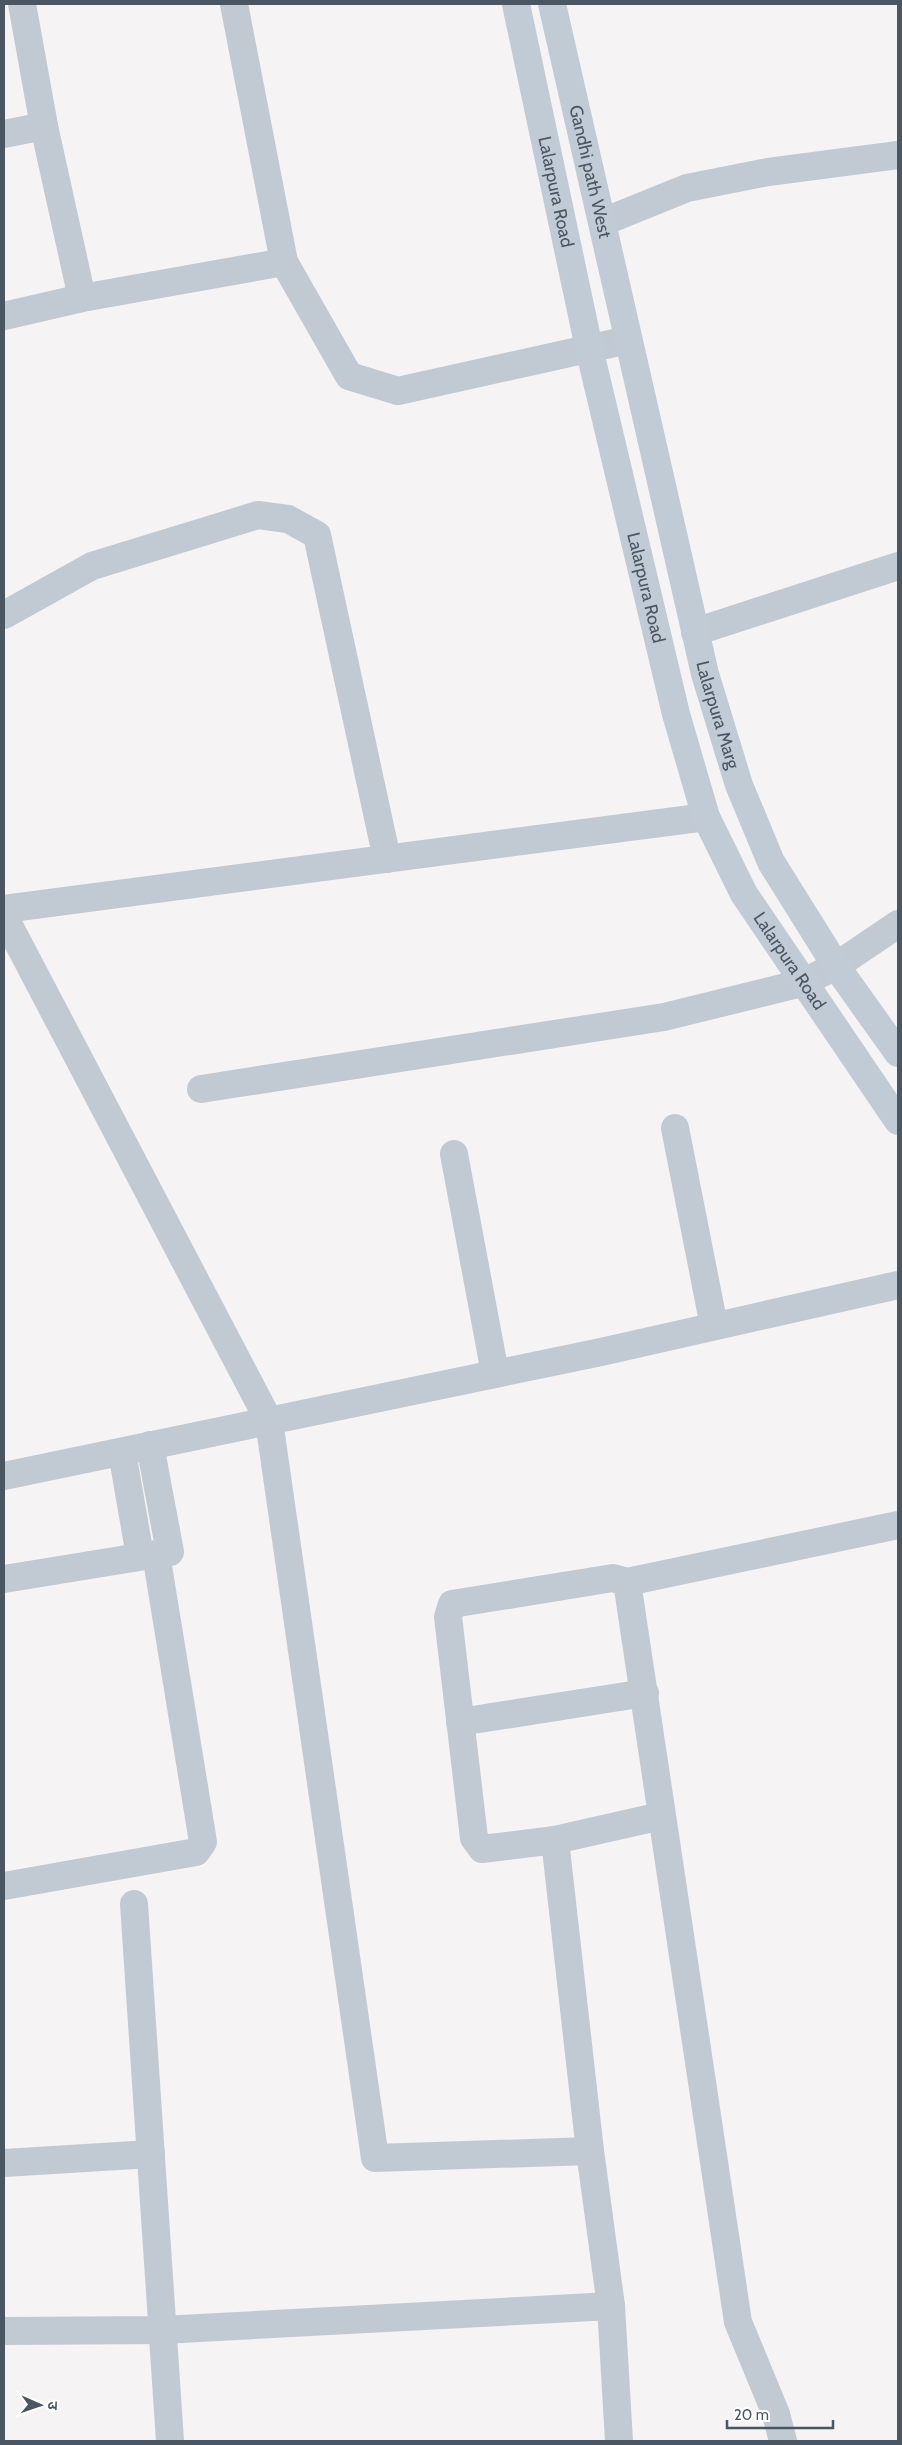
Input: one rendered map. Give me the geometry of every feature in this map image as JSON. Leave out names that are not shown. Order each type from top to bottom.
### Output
[{"type":"street","points":[[22,4],[44,126],[82,298]]},
{"type":"street","points":[[234,4],[284,262],[348,376],[398,391],[628,340]]},
{"type":"street","name":"Lalarpura Road","points":[[516,4],[590,348],[676,714],[706,817],[744,894],[802,983],[898,1121]]},
{"type":"street","name":"Gandhi path West","points":[[552,4],[603,222],[628,340]]},
{"type":"street","points":[[4,134],[44,126]]},
{"type":"street","points":[[603,222],[687,188],[768,172],[898,155]]},
{"type":"street","points":[[4,316],[82,298],[284,262]]},
{"type":"street","name":"Lalarpura Marg","points":[[628,340],[705,674],[739,785],[771,862],[836,966],[898,1053]]},
{"type":"street","points":[[4,615],[92,566],[258,514],[288,519],[317,535],[387,859]]},
{"type":"street","points":[[695,632],[898,566]]},
{"type":"street","points":[[4,909],[706,817]]},
{"type":"street","points":[[4,916],[269,1420],[375,2158],[590,2151]]},
{"type":"street","points":[[201,1089],[664,1017],[802,983],[836,966],[898,924]]},
{"type":"street","points":[[676,1128],[714,1326]]},
{"type":"street","points":[[454,1154],[495,1374]]},
{"type":"street","points":[[4,1476],[495,1374],[898,1285]]},
{"type":"street","points":[[4,1886],[196,1852],[203,1842],[155,1554],[150,1445]]},
{"type":"street","points":[[122,1452],[155,1554]]},
{"type":"street","points":[[662,1816],[554,1840],[482,1849],[474,1838],[448,1617],[452,1604],[613,1578],[627,1582],[898,1525]]},
{"type":"street","points":[[4,1579],[155,1554]]},
{"type":"street","points":[[627,1582],[738,2322],[776,2414],[783,2441]]},
{"type":"street","points":[[460,1722],[644,1693]]},
{"type":"street","points":[[554,1840],[590,2151],[611,2306],[619,2441]]},
{"type":"street","points":[[134,1904],[170,2441]]},
{"type":"street","points":[[4,2163],[151,2154]]},
{"type":"street","points":[[4,2331],[162,2330],[611,2306]]}]
